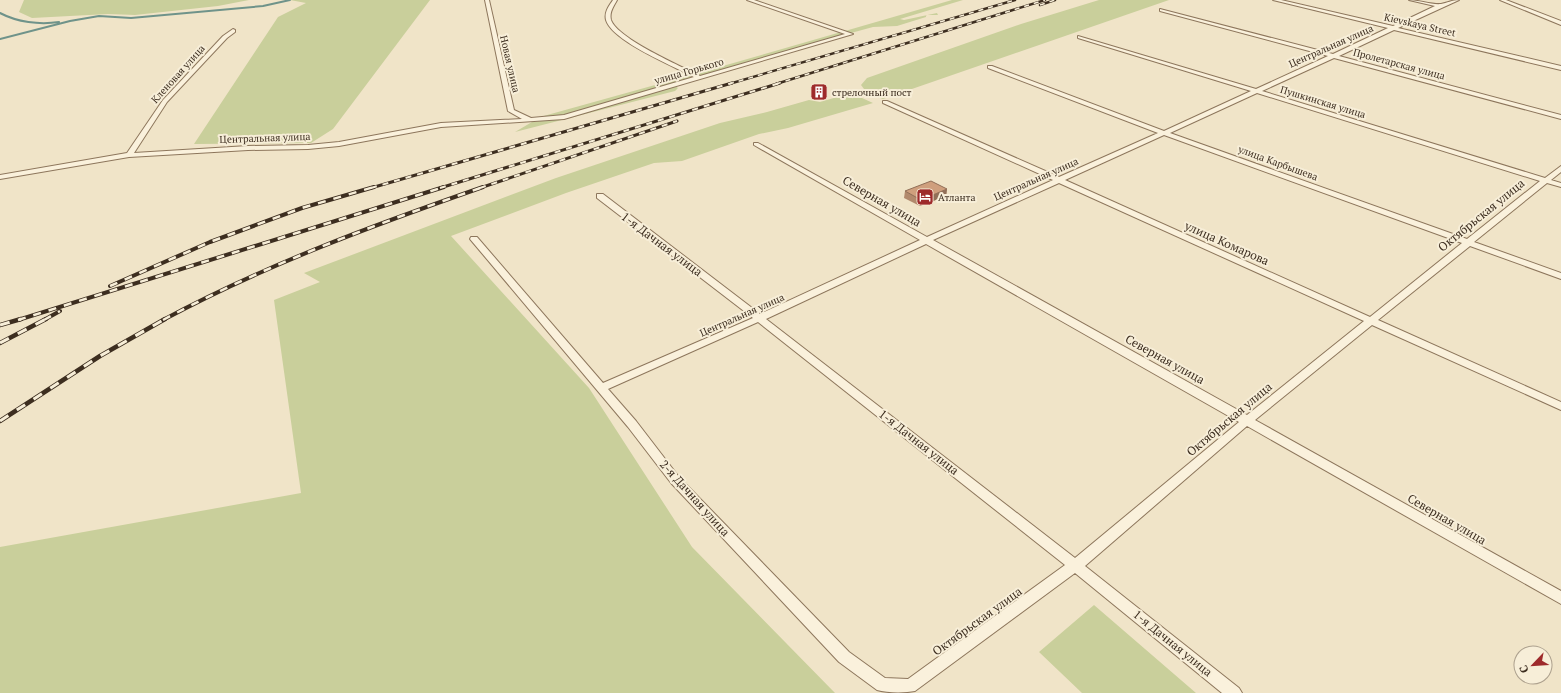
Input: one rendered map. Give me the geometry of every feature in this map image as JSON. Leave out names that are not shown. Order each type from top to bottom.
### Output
[{"type":"street","name":"Новая улица","points":[[487,0],[511,111],[532,120]]},
{"type":"street","points":[[615,0],[608,12],[611,24],[619,32],[635,44],[700,78]]},
{"type":"street","name":"улица Горького","points":[[532,120],[564,117],[850,34],[749,0]]},
{"type":"street","name":"Kievskaya Street","points":[[1274,0],[1561,68]]},
{"type":"street","points":[[1412,0],[1440,6]]},
{"type":"street","name":"Центральная улица","points":[[602,387],[760,318],[1056,180],[1334,56],[1440,6],[1457,0]]},
{"type":"street","points":[[1502,0],[1561,23]]},
{"type":"street","name":"Пролетарская улица","points":[[1162,10],[1561,117]]},
{"type":"street","name":"Кленовая улица","points":[[129,155],[165,101],[225,37],[233,31]]},
{"type":"street","name":"Пушкинская улица","points":[[1080,37],[1561,185]]},
{"type":"street","name":"улица Карбышева","points":[[990,67],[1164,133],[1561,276]]},
{"type":"street","name":"улица Комарова","points":[[885,102],[1561,406]]},
{"type":"street","name":"Центральная улица","points":[[0,177],[129,155],[241,148],[308,147],[339,144],[441,125],[532,120]]},
{"type":"street","name":"Северная улица","points":[[756,144],[1248,420],[1561,598]]},
{"type":"street","name":"Октябрьская улица","points":[[910,686],[1076,565],[1248,420],[1561,168]]},
{"type":"street","name":"1-я Дачная улица","points":[[600,196],[760,318],[1076,565],[1234,693]]},
{"type":"street","name":"2-я Дачная улица","points":[[474,239],[602,387],[675,480],[844,657],[882,685],[910,686]]},
{"type":"green space","points":[[24,0],[249,0],[218,6],[135,15],[108,14],[32,18],[19,12]]},
{"type":"green space","points":[[290,0],[430,0],[333,129],[311,143],[194,144],[278,17],[306,3]]},
{"type":"green space","points":[[952,0],[963,0],[900,19],[904,20],[926,15],[926,17],[897,26],[873,27],[851,33],[845,31]]},
{"type":"green space","points":[[1099,0],[1169,0],[883,99],[867,93],[861,85],[867,78],[1021,24]]},
{"type":"green space","points":[[841,32],[846,34],[701,77],[695,74]]},
{"type":"green space","points":[[691,75],[697,78],[564,116],[540,117]]},
{"type":"green space","points":[[675,86],[678,88],[675,91],[515,132],[532,122],[564,118]]},
{"type":"green space","points":[[844,95],[862,98],[873,103],[788,128],[759,134],[682,161],[654,163],[566,193],[451,236],[589,388],[692,547],[835,693],[0,693],[0,547],[301,493],[274,300],[320,282],[304,273],[556,178],[720,123],[809,100],[820,102]]},
{"type":"green space","points":[[1094,605],[1196,693],[1082,693],[1039,652]]},
{"type":"building","points":[[931,181],[947,189],[921,200],[905,191]]},
{"type":"waterway","points":[[0,39],[70,21],[99,16],[131,18],[263,6],[290,0]]},
{"type":"waterway","points":[[0,13],[14,19],[28,22],[59,22]]},
{"type":"railway","points":[[729,84],[1015,0]]},
{"type":"railway","points":[[776,84],[1045,0]]},
{"type":"railway","points":[[1040,5],[1055,0]]},
{"type":"railway","points":[[371,188],[732,83]]},
{"type":"railway","points":[[440,188],[780,83]]},
{"type":"railway","points":[[480,188],[677,121]]},
{"type":"railway","points":[[110,286],[210,242],[302,208],[374,187]]},
{"type":"railway","points":[[18,320],[444,187]]},
{"type":"railway","points":[[163,320],[241,281],[320,247],[483,187]]},
{"type":"railway","points":[[44,320],[60,311]]},
{"type":"railway","points":[[0,325],[21,319]]},
{"type":"railway","points":[[0,343],[46,319]]},
{"type":"railway","points":[[0,421],[100,356],[165,319]]},
{"type":"place","name":"стрелочный пост","points":[[819,92]]},
{"type":"place","name":"Атланта","points":[[925,197]]}]
